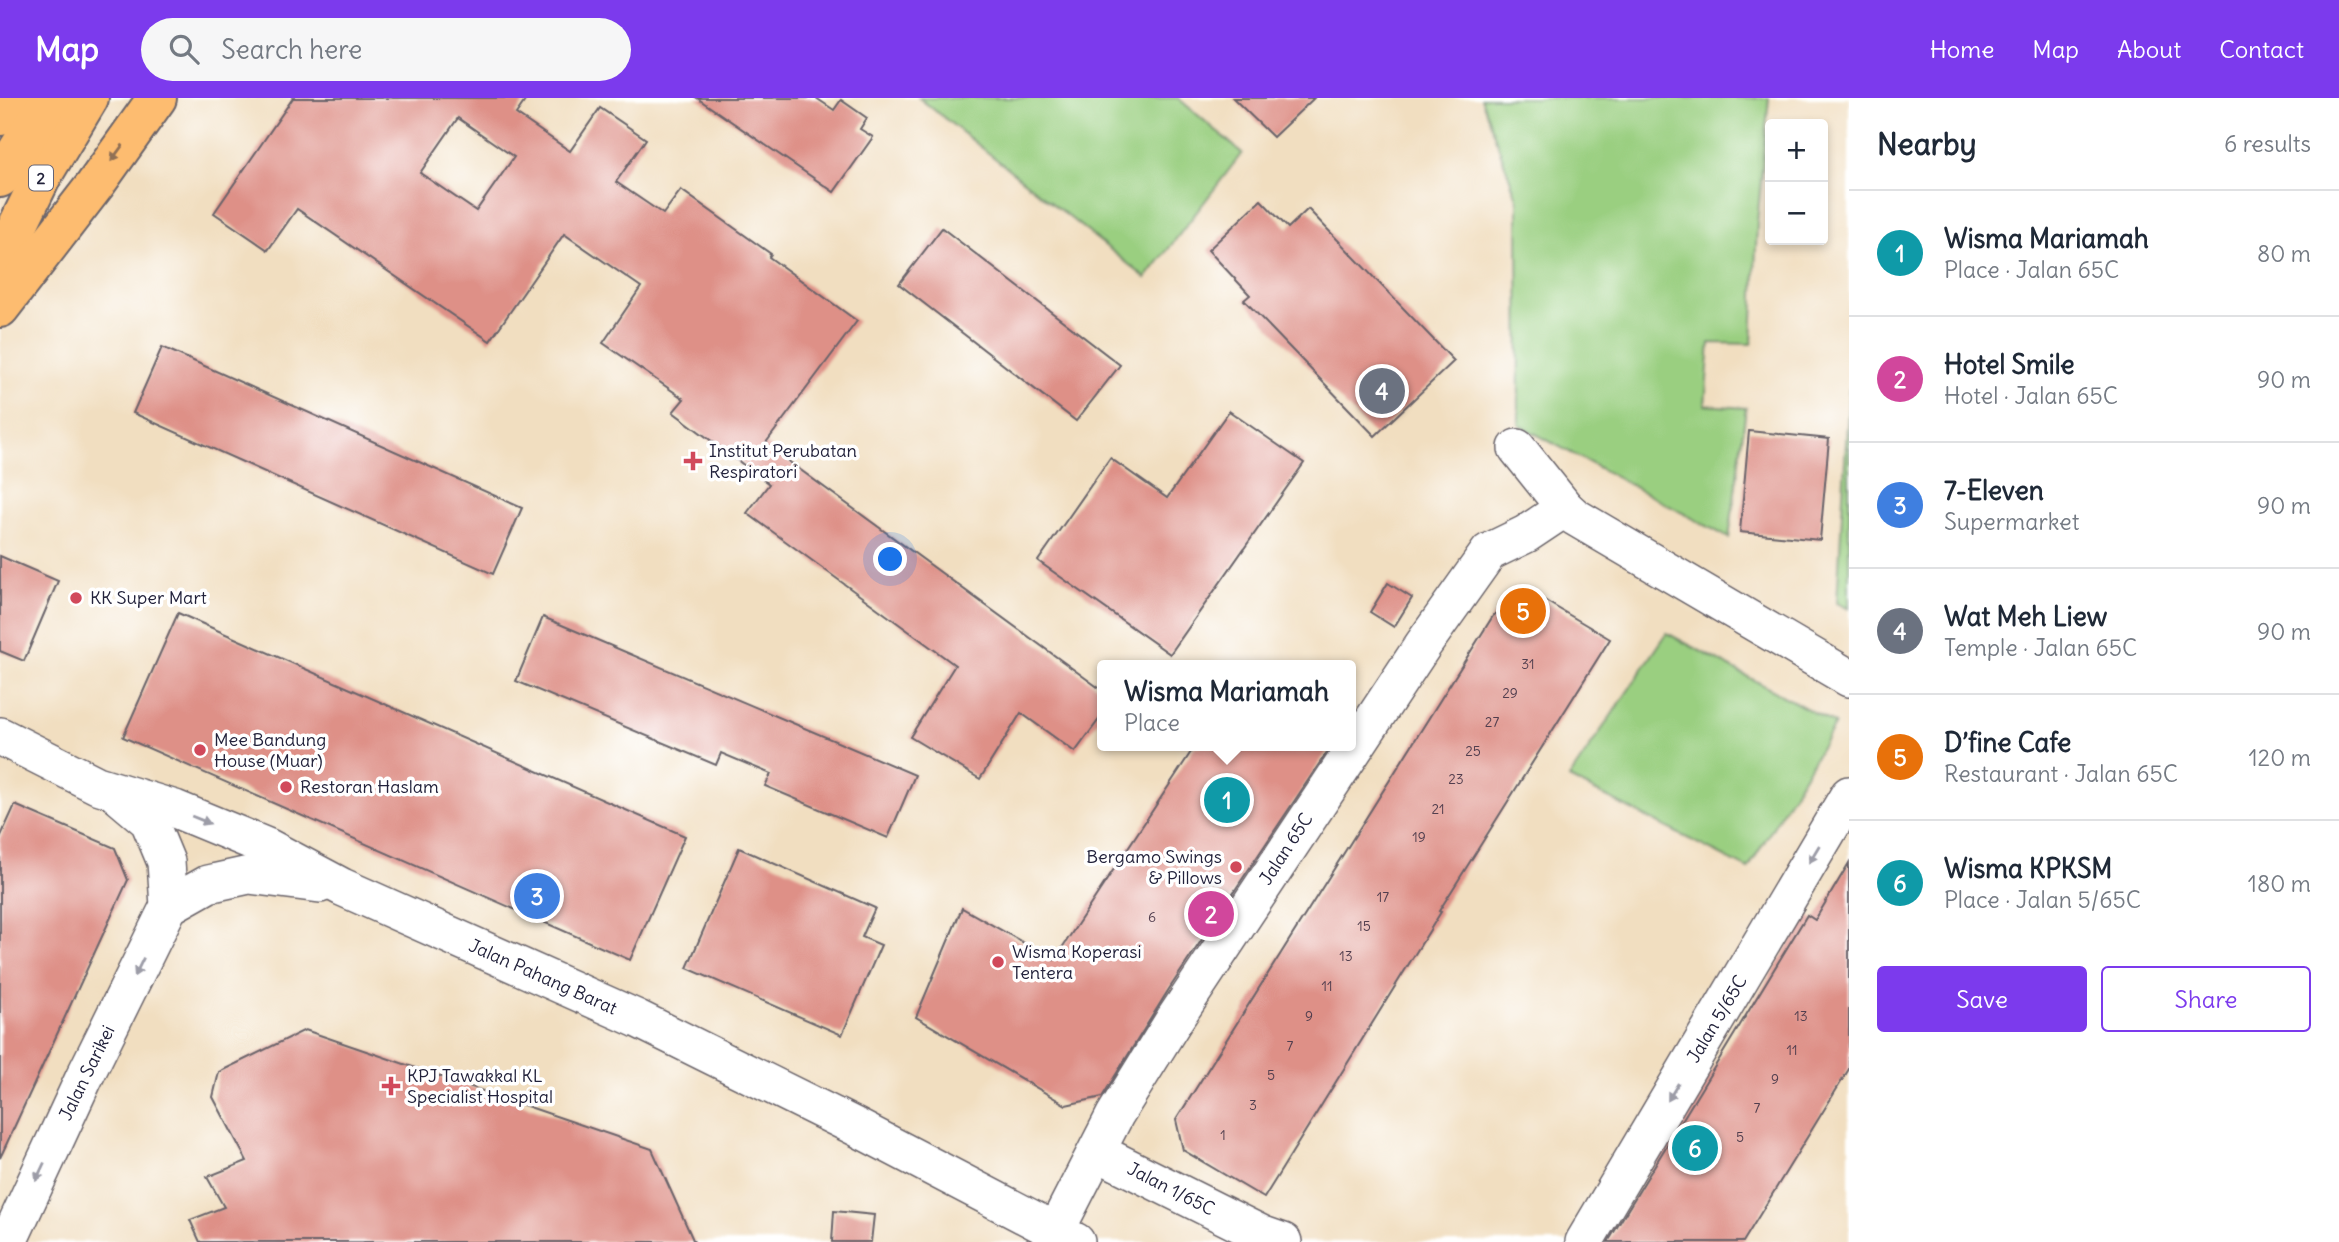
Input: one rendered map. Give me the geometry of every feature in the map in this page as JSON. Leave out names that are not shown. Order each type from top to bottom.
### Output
[{"type":"main road","points":[[0,116],[12,98]]},
{"type":"main road","points":[[0,178],[51,98]]},
{"type":"main road","name":"2","points":[[0,262],[42,176],[89,98]]},
{"type":"main road","points":[[0,308],[95,185],[157,98]]},
{"type":"street","points":[[1517,448],[1575,517],[1849,678]]},
{"type":"street","name":"Jalan 65C","points":[[1356,744],[1489,552],[1526,534],[1565,508]]},
{"type":"street","name":"Jalan Pahang Barat","points":[[8,744],[116,792],[175,809],[267,847],[342,887],[638,1019],[854,1126],[1066,1237]]},
{"type":"street","name":"Jalan 65C","points":[[1066,1237],[1097,1152],[1115,1115],[1174,1020],[1352,751]]},
{"type":"street","points":[[116,792],[149,821],[166,863],[169,906],[208,884],[249,875],[342,887]]},
{"type":"street","name":"Jalan 5/65C","points":[[1584,1242],[1849,795]]},
{"type":"street","name":"Jalan Sarikei","points":[[8,1242],[84,1078],[169,906]]},
{"type":"street","name":"Jalan 1/65C","points":[[1097,1152],[1263,1235],[1283,1242]]},
{"type":"green space","points":[[919,98],[1178,98],[1242,153],[1146,278]]},
{"type":"green space","points":[[1481,98],[1769,98],[1757,224],[1752,344],[1710,343],[1705,405],[1746,408],[1729,538],[1519,425],[1518,201]]},
{"type":"green space","points":[[1849,388],[1849,609],[1837,603]]},
{"type":"green space","points":[[1667,633],[1835,724],[1748,869],[1569,778]]},
{"type":"building","points":[[293,98],[527,98],[516,114],[570,151],[600,108],[646,139],[616,182],[663,214],[681,190],[771,254],[769,257],[857,321],[765,444],[1097,687],[1097,722],[1075,752],[1021,713],[980,779],[910,737],[955,665],[747,513],[769,484],[673,412],[684,399],[603,343],[641,287],[564,234],[490,341],[297,209],[268,250],[214,213]],"holes":[[[458,118],[514,157],[476,211],[420,173]]]},
{"type":"building","points":[[697,98],[816,98],[834,110],[841,100],[867,118],[860,129],[873,137],[834,192]]},
{"type":"building","points":[[1233,98],[1314,98],[1273,137]]},
{"type":"building","points":[[1261,200],[1288,228],[1308,209],[1454,361],[1375,436],[1244,300],[1250,295],[1208,250]]},
{"type":"building","points":[[942,228],[1120,365],[1076,421],[899,284]]},
{"type":"building","points":[[162,347],[522,508],[493,574],[133,413]]},
{"type":"building","points":[[1229,411],[1304,463],[1170,654],[1038,561],[1110,458],[1167,498]]},
{"type":"building","points":[[1749,431],[1829,439],[1820,540],[1740,532]]},
{"type":"building","points":[[0,556],[58,581],[24,661],[0,651]]},
{"type":"building","points":[[1388,583],[1412,598],[1394,627],[1370,612]]},
{"type":"building","points":[[1532,593],[1610,639],[1439,911],[1441,912],[1264,1198],[1183,1150],[1176,1120],[1493,616],[1511,600]]},
{"type":"building","points":[[178,613],[685,836],[630,960],[123,737]]},
{"type":"building","points":[[543,617],[915,775],[888,838],[765,786],[771,774],[721,753],[716,765],[516,681]]},
{"type":"building","points":[[1192,751],[1328,751],[1169,989],[1102,1097],[1066,1105],[916,1017],[962,908],[1054,960]]},
{"type":"building","points":[[15,805],[115,848],[128,880],[0,1158],[0,838]]},
{"type":"building","points":[[739,848],[875,908],[862,937],[881,945],[842,1035],[687,968]]},
{"type":"building","points":[[1849,863],[1849,1069],[1743,1242],[1608,1242],[1807,915],[1815,920]]},
{"type":"building","points":[[305,1030],[652,1149],[694,1242],[200,1242],[190,1220],[224,1207],[207,1177],[247,1161],[213,1097],[219,1072]]},
{"type":"building","points":[[834,1211],[874,1215],[871,1242],[832,1242]]},
{"type":"place","name":"Wat Meh Liew","points":[[1382,391]]},
{"type":"place","name":"Institut Perubatan Respiratori","points":[[693,461]]},
{"type":"place","name":"KK Super Mart","points":[[76,598]]},
{"type":"place","name":"D’fine Cafe","points":[[1523,611]]},
{"type":"place","name":"Mee Bandung House (Muar)","points":[[200,750]]},
{"type":"place","name":"Restoran Haslam","points":[[286,787]]},
{"type":"place","name":"Wisma Mariamah","points":[[1227,800]]},
{"type":"place","name":"Bergamo Swings & Pillows","points":[[1236,867]]},
{"type":"place","name":"7-Eleven","points":[[537,896]]},
{"type":"place","name":"Hotel Smile","points":[[1211,914]]},
{"type":"place","name":"Wisma Koperasi Tentera","points":[[998,962]]},
{"type":"place","name":"KPJ Tawakkal KL Specialist Hospital","points":[[391,1086]]},
{"type":"place","name":"Wisma KPKSM","points":[[1695,1148]]}]
